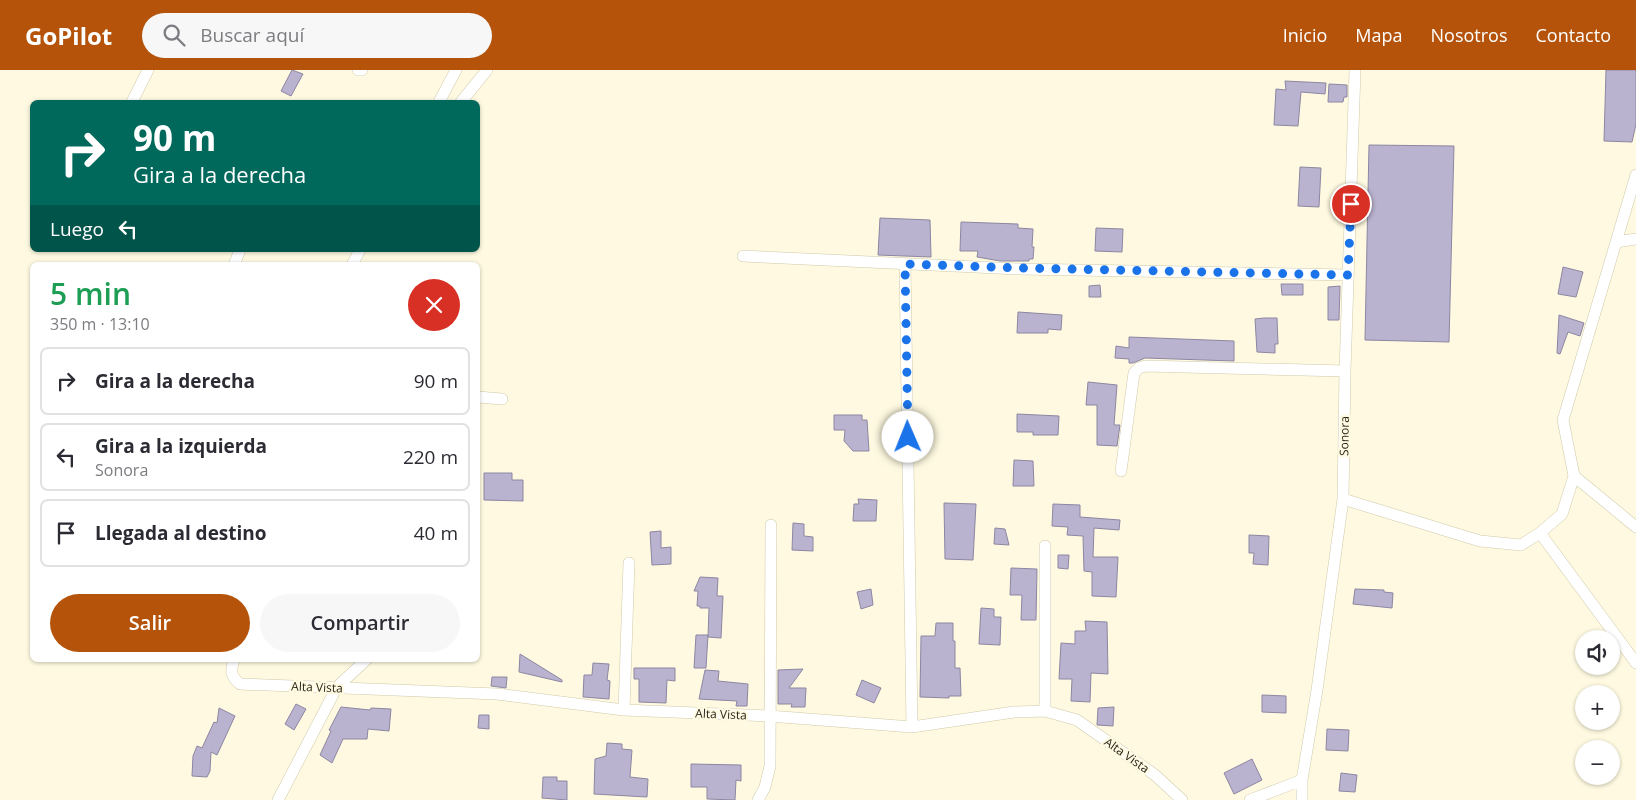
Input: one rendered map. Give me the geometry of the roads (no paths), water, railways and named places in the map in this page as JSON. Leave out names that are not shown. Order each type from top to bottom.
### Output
[{"type":"street","points":[[133,100],[148,70]]},
{"type":"street","points":[[440,100],[456,70]]},
{"type":"street","points":[[463,100],[487,70]]},
{"type":"street","name":"Sonora","points":[[1302,800],[1302,780],[1343,499],[1345,371],[1355,70]]},
{"type":"street","points":[[1343,499],[1480,541],[1521,545],[1540,533],[1562,514],[1574,476],[1563,420],[1636,175]]},
{"type":"street","points":[[1616,242],[1636,239]]},
{"type":"street","points":[[743,256],[1020,268],[1348,275]]},
{"type":"street","points":[[905,264],[912,726]]},
{"type":"street","points":[[1121,471],[1134,373],[1139,368],[1145,366],[1345,371]]},
{"type":"street","points":[[480,397],[502,399]]},
{"type":"street","points":[[1574,476],[1636,527]]},
{"type":"street","points":[[758,800],[765,787],[770,766],[771,525]]},
{"type":"street","points":[[1540,533],[1636,663]]},
{"type":"street","points":[[1045,546],[1045,711]]},
{"type":"street","points":[[624,710],[629,563]]},
{"type":"street","name":"Alta Vista","points":[[233,662],[230,670],[233,678],[240,684],[497,694],[624,710],[769,716],[912,726],[1014,712],[1045,711],[1077,720],[1155,775],[1182,800]]},
{"type":"street","points":[[278,800],[337,688],[364,662]]},
{"type":"street","points":[[1250,800],[1302,780]]}]
